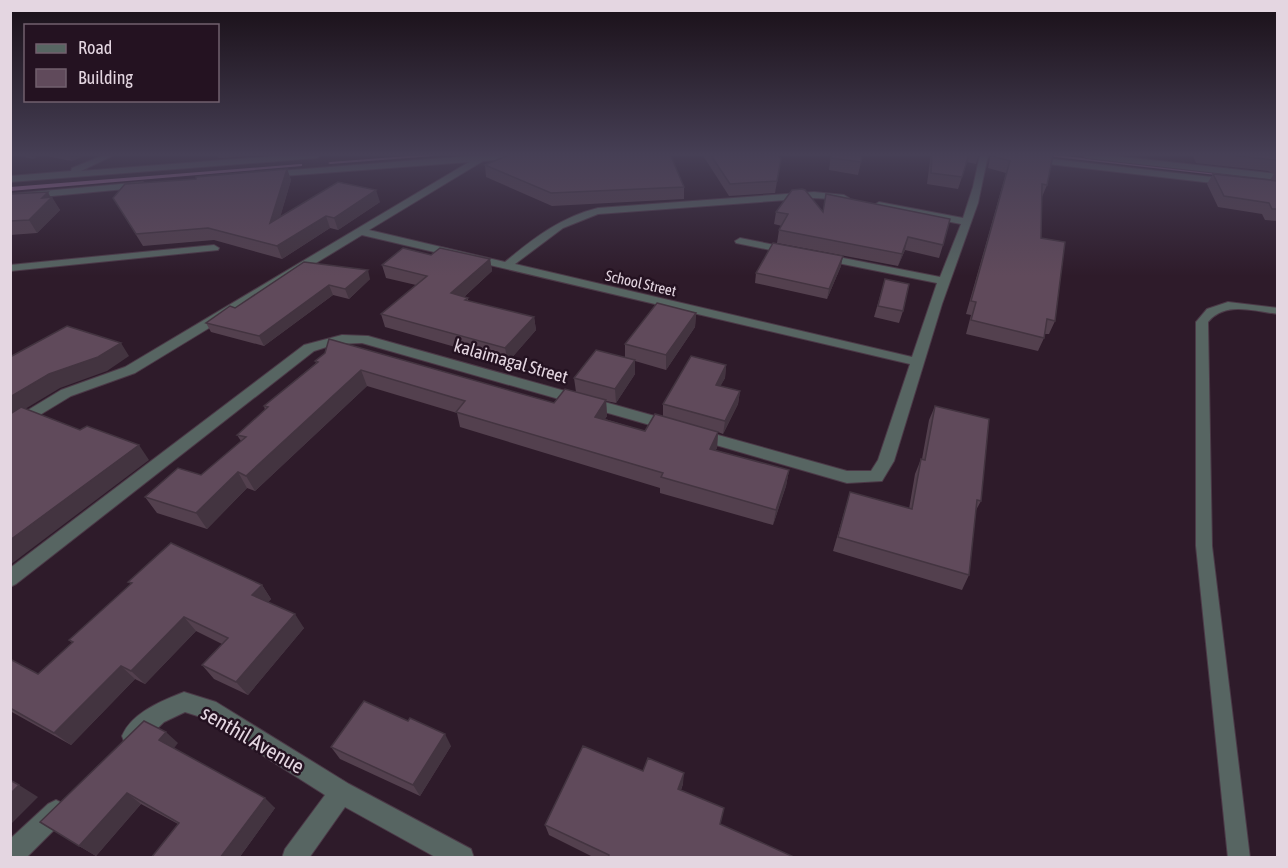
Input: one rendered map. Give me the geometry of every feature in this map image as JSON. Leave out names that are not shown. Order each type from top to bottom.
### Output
[{"type":"street","points":[[10,202],[27,196]]},
{"type":"street","points":[[10,428],[66,393],[130,370],[418,196]]},
{"type":"street","points":[[505,267],[560,224],[579,215],[598,211],[807,196]]},
{"type":"street","points":[[817,196],[967,222]]},
{"type":"street","name":"kalaimagal Street","points":[[10,579],[309,348],[325,341],[342,338],[363,339],[848,477],[876,477],[886,460],[944,281],[975,196]]},
{"type":"street","name":"School Street","points":[[358,231],[917,362]]},
{"type":"street","points":[[740,241],[944,281]]},
{"type":"street","points":[[14,270],[214,248]]},
{"type":"street","name":"senthil Avenue","points":[[122,748],[156,715],[184,702],[209,709],[341,792],[462,858]]},
{"type":"street","points":[[294,858],[341,792]]},
{"type":"street","points":[[10,856],[70,798]]},
{"type":"lane","points":[[1239,858],[1204,546],[1202,322],[1211,311],[1228,305],[1278,311]]},
{"type":"building","points":[[10,196],[52,197],[29,220],[10,221]]},
{"type":"building","points":[[115,196],[279,196],[270,223],[316,196],[368,196],[334,218],[326,216],[277,246],[208,228],[136,234],[113,198]]},
{"type":"building","points":[[788,196],[810,196],[823,212],[826,196],[833,196],[950,219],[943,245],[908,237],[902,254],[779,230],[788,214],[776,212]]},
{"type":"building","points":[[1000,196],[1042,196],[1041,238],[1065,242],[1055,321],[1047,319],[1044,338],[971,320],[976,302],[971,301]]},
{"type":"building","points":[[1224,196],[1278,196],[1278,209],[1272,209],[1269,203]]},
{"type":"building","points":[[773,243],[843,256],[829,289],[756,273]]},
{"type":"building","points":[[403,248],[431,255],[440,248],[490,259],[451,293],[468,298],[465,300],[534,317],[505,348],[381,314],[427,276],[382,265]]},
{"type":"building","points":[[304,262],[368,270],[345,289],[329,285],[259,336],[206,323],[230,306],[235,308]]},
{"type":"building","points":[[885,279],[909,284],[903,311],[878,306]]},
{"type":"building","points":[[657,303],[696,313],[666,355],[625,344]]},
{"type":"building","points":[[67,326],[121,343],[98,357],[49,374],[10,397],[10,357]]},
{"type":"building","points":[[329,339],[554,403],[565,389],[606,400],[595,417],[645,431],[655,414],[718,432],[710,449],[789,470],[776,510],[661,477],[663,473],[456,412],[465,401],[361,370],[246,476],[238,472],[196,513],[145,497],[178,468],[201,475],[246,437],[237,435],[268,407],[264,406],[318,362],[315,361],[325,353]]},
{"type":"building","points":[[596,350],[635,360],[615,389],[574,378]]},
{"type":"building","points":[[691,356],[726,365],[716,385],[740,391],[725,421],[663,404]]},
{"type":"building","points":[[935,406],[989,419],[981,501],[977,500],[969,575],[838,537],[850,492],[912,509],[921,459],[925,460]]},
{"type":"building","points":[[21,407],[80,430],[87,426],[139,445],[10,540],[10,414]]},
{"type":"building","points":[[171,543],[262,585],[252,595],[295,614],[236,682],[202,665],[228,638],[184,617],[131,671],[121,666],[54,733],[10,708],[10,659],[38,674],[73,642],[69,640],[132,583],[128,582]]},
{"type":"building","points":[[364,701],[408,721],[410,718],[445,734],[413,785],[331,747]]},
{"type":"building","points":[[144,721],[166,732],[159,740],[265,798],[220,858],[151,858],[179,823],[127,793],[79,846],[40,822]]},
{"type":"building","points":[[583,746],[643,771],[648,758],[684,773],[678,789],[724,808],[720,824],[796,858],[608,858],[609,855],[545,825]]},
{"type":"building","points":[[10,780],[19,785],[10,794]]}]
